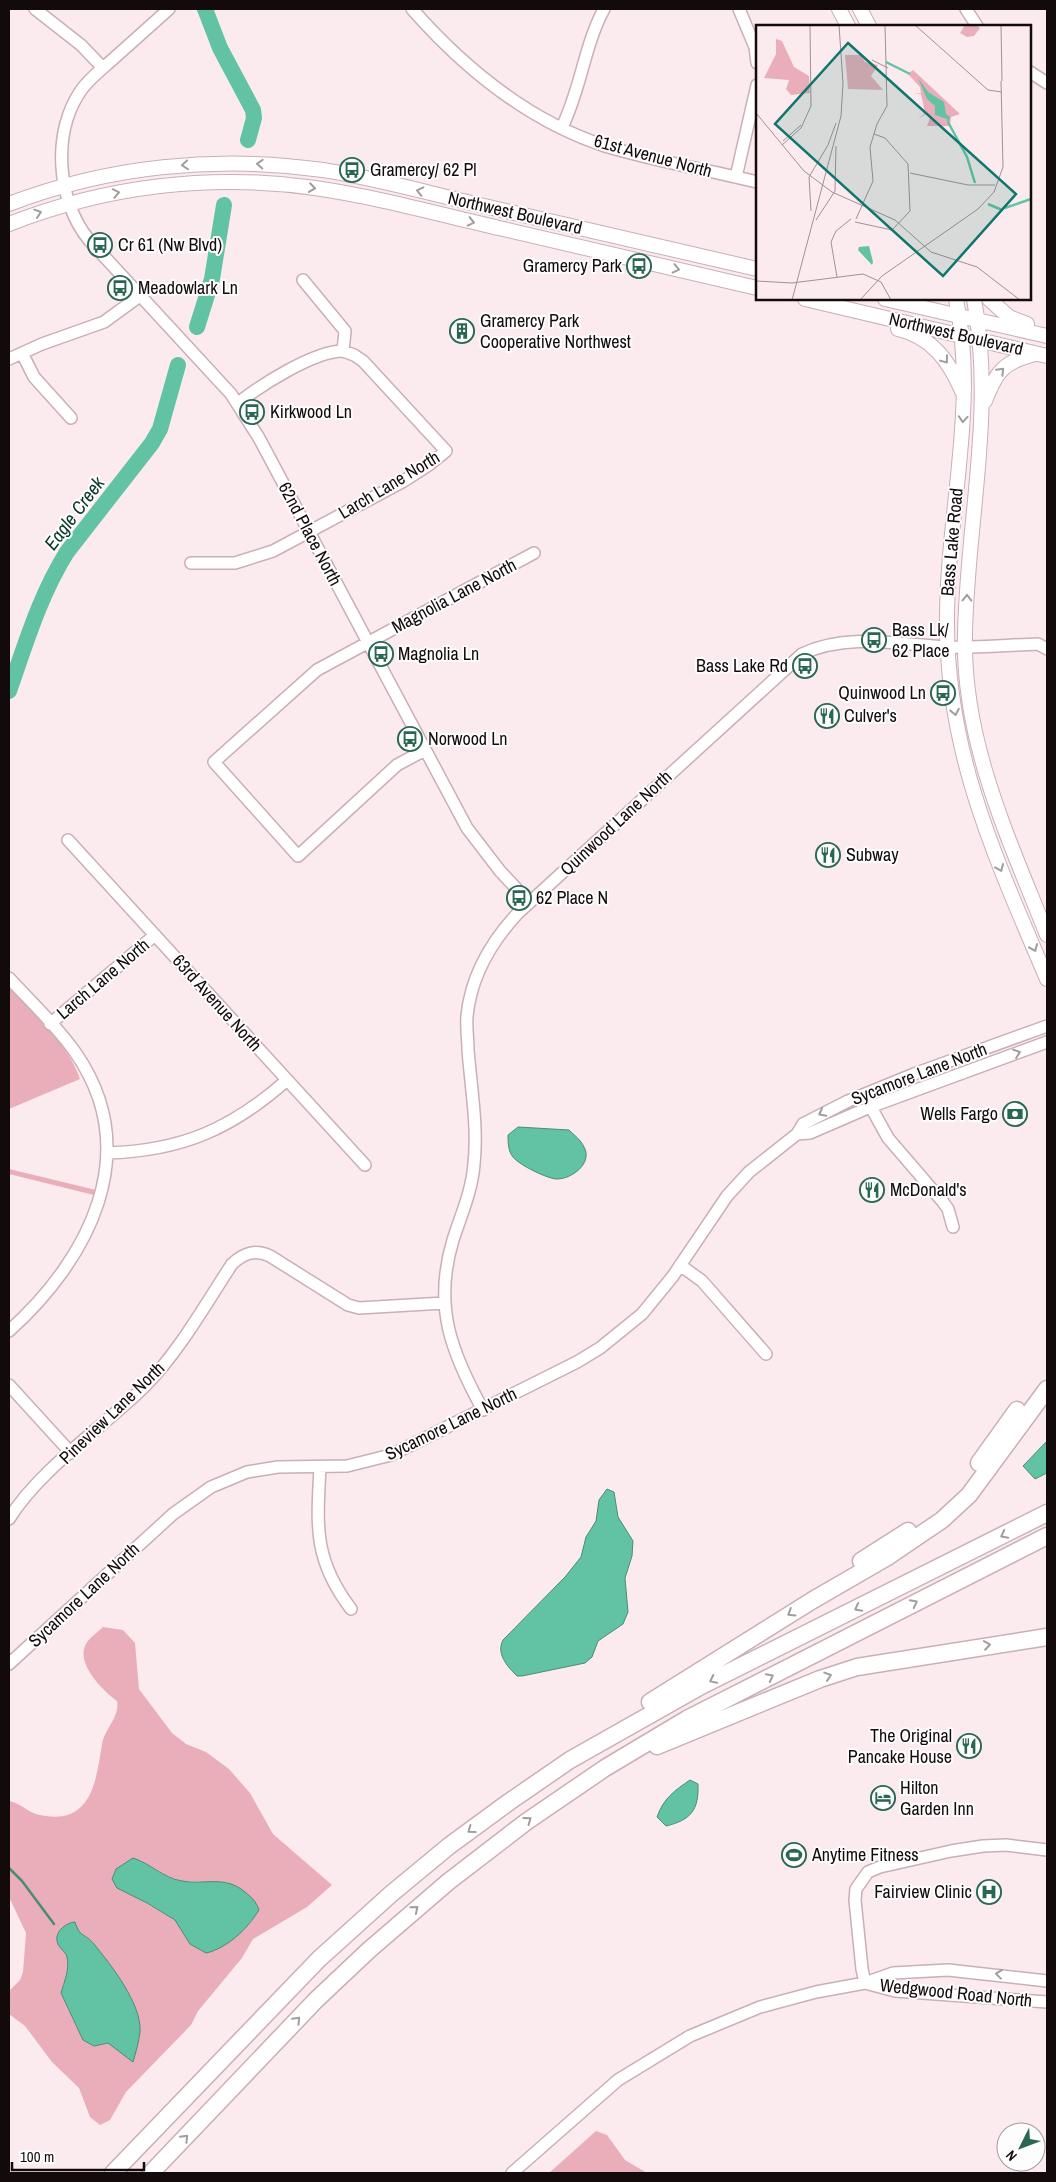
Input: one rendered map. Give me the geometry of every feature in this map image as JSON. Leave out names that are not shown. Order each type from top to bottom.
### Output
[{"type":"highway","points":[[813,1600],[852,1568],[924,1522],[944,1505],[958,1490],[1021,1405],[1047,1384]]},
{"type":"highway","points":[[494,1813],[577,1748],[813,1600],[889,1556],[942,1520],[969,1495],[1047,1389]]},
{"type":"highway","points":[[113,2173],[326,1953],[391,1894],[449,1846],[494,1813],[570,1760],[692,1690],[1047,1513]]},
{"type":"highway","points":[[151,2173],[316,2000],[369,1950],[475,1861],[526,1822],[605,1768],[686,1719],[1047,1536]]},
{"type":"highway","points":[[605,1768],[777,1696],[857,1667],[1047,1637]]},
{"type":"main road","points":[[839,9],[847,25]]},
{"type":"main road","points":[[860,9],[868,25]]},
{"type":"main road","name":"Northwest Boulevard","points":[[9,204],[64,186],[103,176],[181,166],[244,164],[289,166],[386,183],[756,269]]},
{"type":"main road","name":"Northwest Boulevard","points":[[9,224],[68,204],[118,192],[174,184],[227,182],[284,184],[335,191],[756,288]]},
{"type":"main road","points":[[544,239],[549,233],[559,231],[684,260],[705,258]]},
{"type":"main road","points":[[808,300],[824,311],[908,331],[926,341],[948,362],[964,396]]},
{"type":"main road","name":"Northwest Boulevard","points":[[811,300],[1042,355]]},
{"type":"main road","name":"Northwest Boulevard","points":[[894,300],[1047,336]]},
{"type":"main road","name":"Bass Lake Road","points":[[956,300],[962,336],[964,396],[948,594],[947,647],[949,682],[961,748],[975,803],[1047,979]]},
{"type":"main road","name":"Bass Lake Road","points":[[974,300],[980,340],[983,407],[967,587],[965,647],[970,703],[987,782],[1047,935]]},
{"type":"main road","points":[[989,300],[1010,317],[1047,329]]},
{"type":"main road","points":[[983,407],[995,376],[1001,369],[1017,358],[1042,355]]},
{"type":"street","points":[[35,9],[81,45],[103,68]]},
{"type":"street","name":"62nd Place North","points":[[169,9],[103,68],[81,91],[68,122],[62,153],[64,186],[72,216],[82,232],[238,403],[260,438],[467,828],[494,864],[529,902]]},
{"type":"street","name":"61st Avenue North","points":[[412,9],[461,60],[494,86],[527,109],[562,127],[603,145],[646,157],[756,182]]},
{"type":"street","points":[[562,127],[577,93],[593,33],[604,9]]},
{"type":"street","points":[[739,9],[754,47],[756,58]]},
{"type":"street","points":[[966,9],[976,25]]},
{"type":"street","points":[[1031,73],[1047,83]]},
{"type":"street","points":[[736,178],[756,89]]},
{"type":"street","points":[[238,403],[281,375],[320,356],[343,351],[345,331],[303,280]]},
{"type":"street","points":[[9,359],[104,322],[141,295]]},
{"type":"street","name":"Larch Lane North","points":[[191,564],[234,563],[255,558],[309,532],[402,482],[446,451],[363,361],[343,351]]},
{"type":"street","points":[[22,353],[34,377],[72,418]]},
{"type":"street","name":"Magnolia Lane North","points":[[425,750],[397,765],[298,856],[214,762],[308,677],[327,664],[534,553]]},
{"type":"street","name":"Quinwood Lane North","points":[[483,1410],[452,1344],[444,1303],[448,1260],[470,1190],[474,1163],[474,1123],[467,1014],[478,973],[488,952],[503,929],[529,902],[802,654],[819,646],[845,641],[947,647],[1038,644],[1047,649]]},
{"type":"street","name":"63rd Avenue North","points":[[68,840],[365,1165]]},
{"type":"street","name":"Larch Lane North","points":[[50,1024],[155,935]]},
{"type":"street","points":[[9,978],[75,1052],[98,1096],[104,1121],[107,1153],[106,1172],[101,1197],[82,1240],[50,1288],[9,1331]]},
{"type":"street","name":"Sycamore Lane North","points":[[9,1664],[173,1514],[198,1494],[247,1472],[278,1467],[347,1466],[391,1455],[483,1410],[600,1348],[642,1314],[659,1295],[712,1216],[735,1186],[749,1172],[797,1134],[804,1124],[865,1094],[1047,1026]]},
{"type":"street","name":"Sycamore Lane North","points":[[797,1134],[810,1133],[870,1107],[1047,1042]]},
{"type":"street","points":[[107,1153],[148,1150],[176,1145],[202,1136],[252,1110],[287,1080]]},
{"type":"street","points":[[865,1094],[870,1107],[888,1138],[948,1209],[953,1227]]},
{"type":"street","name":"Pineview Lane North","points":[[9,1519],[32,1489],[144,1386],[163,1365],[232,1264],[244,1254],[257,1252],[270,1256],[348,1305],[359,1308],[444,1303]]},
{"type":"street","points":[[680,1265],[702,1281],[766,1354]]},
{"type":"street","points":[[9,1385],[71,1453]]},
{"type":"street","points":[[320,1467],[318,1506],[321,1550],[330,1578],[351,1609]]},
{"type":"street","points":[[865,1983],[855,1900],[856,1888],[868,1872],[889,1865],[975,1847],[1006,1845],[1047,1850]]},
{"type":"street","name":"Wedgwood Road North","points":[[512,2173],[618,2080],[690,2036],[788,1998],[865,1983],[893,1973],[948,1970],[1047,1981]]},
{"type":"street","name":"Wedgwood Road North","points":[[865,1983],[895,1991],[1047,2002]]},
{"type":"shaded area","points":[[9,988],[59,1042],[75,1066],[80,1079],[9,1109]]},
{"type":"shaded area","points":[[518,1127],[569,1130],[584,1147],[586,1159],[580,1169],[569,1176],[557,1179],[547,1177],[527,1167],[511,1155],[508,1135]]},
{"type":"shaded area","points":[[9,1169],[96,1190],[94,1195],[9,1174]]},
{"type":"shaded area","points":[[1047,1441],[1047,1473],[1035,1479],[1023,1466]]},
{"type":"shaded area","points":[[607,1489],[614,1492],[618,1517],[633,1541],[632,1556],[625,1578],[628,1612],[623,1624],[598,1641],[592,1657],[585,1663],[517,1676],[506,1664],[502,1655],[501,1645],[503,1640],[565,1577],[581,1557],[586,1537],[596,1521],[599,1500]]},
{"type":"shaded area","points":[[103,1627],[123,1630],[135,1643],[139,1689],[172,1733],[186,1744],[206,1752],[229,1769],[250,1793],[273,1834],[332,1885],[307,1907],[253,1939],[242,1958],[198,2011],[191,2025],[126,2092],[110,2120],[100,2125],[90,2117],[79,2088],[52,2062],[25,2026],[9,2014],[9,1991],[20,1980],[23,1972],[26,1933],[9,1897],[9,1801],[36,1814],[57,1817],[71,1814],[81,1807],[88,1798],[97,1772],[102,1744],[117,1707],[117,1701],[98,1684],[84,1660],[86,1644]],"holes":[[[140,1860],[167,1876],[182,1881],[227,1882],[254,1918],[241,1932],[190,1944],[175,1920],[134,1896]],[[79,1933],[92,1942],[133,2001],[108,2043],[94,2046],[83,2040],[61,1993],[68,1969],[67,1956]]]},
{"type":"shaded area","points":[[690,1780],[698,1784],[695,1807],[682,1821],[666,1826],[657,1817],[663,1805],[679,1787]]},
{"type":"shaded area","points":[[133,1858],[163,1874],[182,1881],[230,1884],[250,1896],[259,1910],[249,1924],[230,1942],[206,1953],[190,1944],[175,1920],[117,1888],[112,1879],[116,1869]]},
{"type":"shaded area","points":[[75,1922],[79,1931],[94,1944],[117,1974],[136,2009],[140,2032],[133,2062],[108,2043],[94,2046],[83,2040],[61,1993],[68,1962],[66,1955],[58,1944],[57,1936],[64,1926]]},
{"type":"shaded area","points":[[596,2131],[607,2135],[625,2160],[647,2173],[549,2173]]},
{"type":"waterway","name":"Eagle Creek","points":[[205,9],[220,48],[253,110],[254,118],[248,140]]},
{"type":"waterway","name":"Eagle Creek","points":[[197,327],[212,279],[224,205]]},
{"type":"waterway","name":"Eagle Creek","points":[[9,691],[34,620],[57,568],[67,552],[152,443],[160,429],[178,365]]},
{"type":"waterway","name":"Eagle Creek","points":[[9,1868],[22,1881],[54,1924]]},
{"type":"place","name":"Gramercy/ 62 Pl","points":[[352,170]]},
{"type":"place","name":"Cr 61 (Nw Blvd)","points":[[100,245]]},
{"type":"place","name":"Gramercy Park","points":[[639,266]]},
{"type":"place","name":"Meadowlark Ln","points":[[120,288]]},
{"type":"place","name":"Gramercy Park Cooperative Northwest","points":[[462,331]]},
{"type":"place","name":"Kirkwood Ln","points":[[252,412]]},
{"type":"place","name":"Bass Lk/ 62 Place","points":[[874,640]]},
{"type":"place","name":"Magnolia Ln","points":[[381,654]]},
{"type":"place","name":"Bass Lake Rd","points":[[805,666]]},
{"type":"place","name":"Quinwood Ln","points":[[943,693]]},
{"type":"place","name":"Culver's","points":[[827,716]]},
{"type":"place","name":"Norwood Ln","points":[[410,739]]},
{"type":"place","name":"Subway","points":[[828,855]]},
{"type":"place","name":"62 Place N","points":[[519,898]]},
{"type":"place","name":"Wells Fargo","points":[[1015,1114]]},
{"type":"place","name":"McDonald's","points":[[872,1190]]},
{"type":"place","name":"The Original Pancake House","points":[[969,1746]]},
{"type":"place","name":"Hilton Garden Inn","points":[[883,1798]]},
{"type":"place","name":"Anytime Fitness","points":[[794,1855]]},
{"type":"place","name":"Fairview Clinic","points":[[989,1892]]}]
